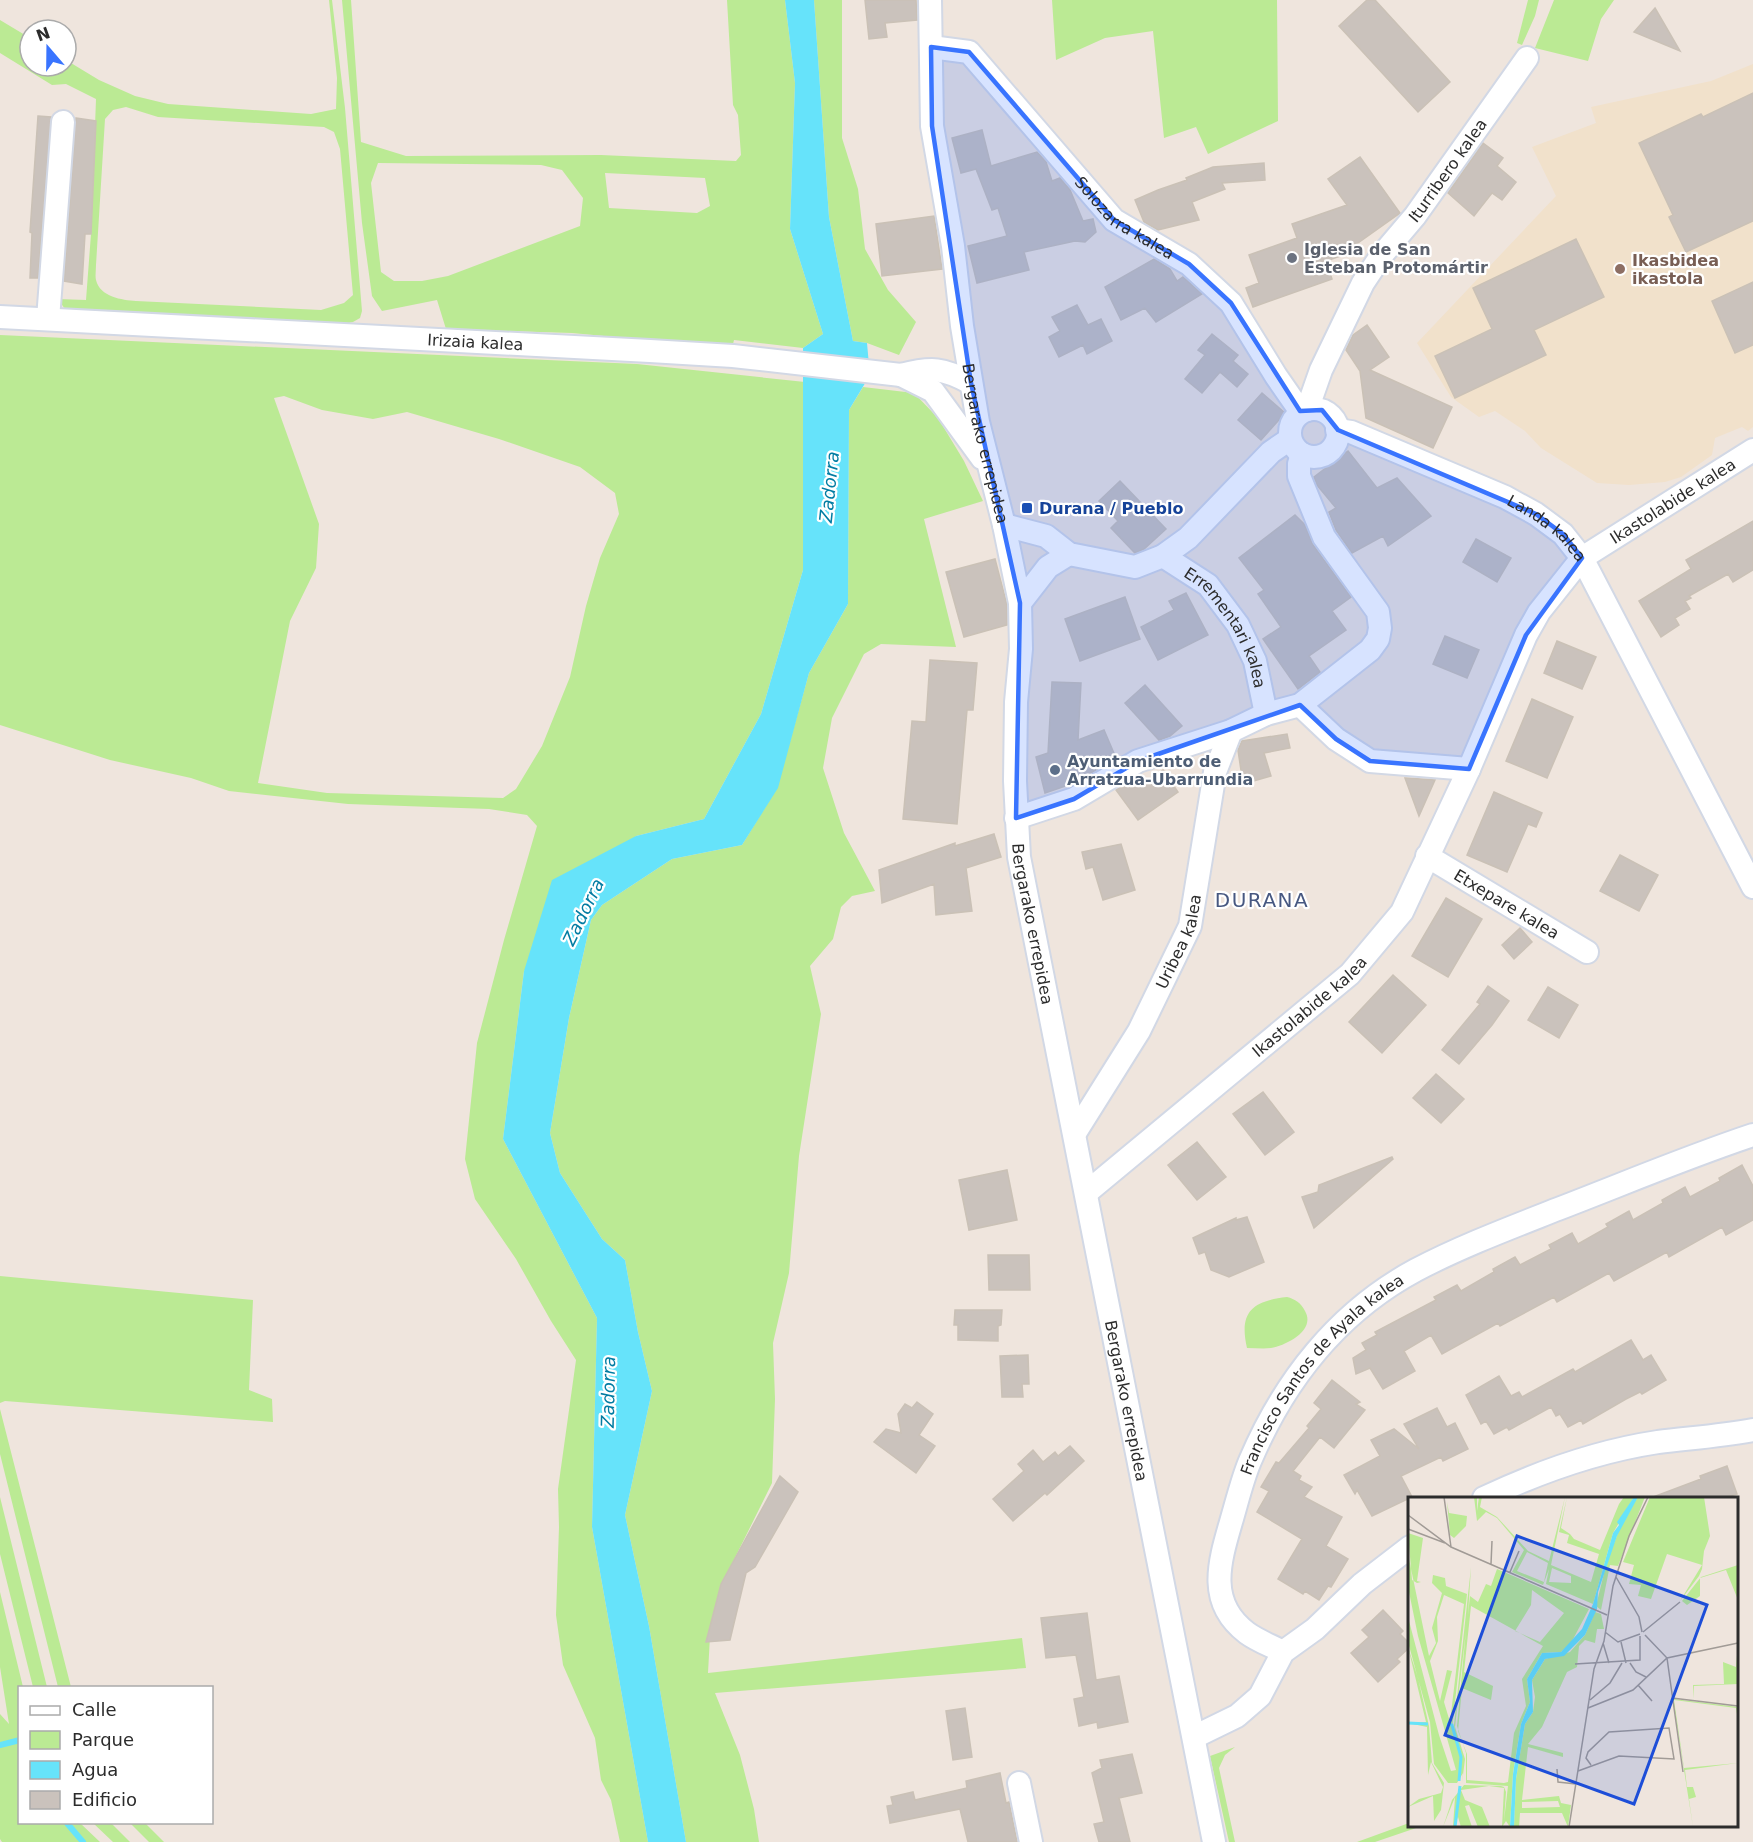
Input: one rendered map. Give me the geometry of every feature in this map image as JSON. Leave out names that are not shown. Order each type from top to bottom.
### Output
[{"type":"street","name":"Bergarako errepidea","points":[[930,0],[932,126],[971,383],[987,465],[1004,525],[1020,603],[1021,649],[1016,702],[1016,818],[1019,857],[1214,1842]]},
{"type":"street","name":"Solozarra kalea","points":[[931,46],[969,52],[1114,220],[1189,264],[1231,303],[1276,376],[1304,411]]},
{"type":"street","name":"Iturribero kalea","points":[[1304,411],[1363,283],[1381,256],[1415,216],[1527,58]]},
{"type":"street","points":[[48,319],[63,122]]},
{"type":"street","name":"Irizaia kalea","points":[[0,317],[733,356],[902,375],[926,369],[935,381],[971,383]]},
{"type":"street","points":[[962,326],[957,353],[935,381],[987,465]]},
{"type":"street","points":[[1004,525],[1046,537],[1069,554],[1135,567],[1163,556],[1188,538],[1271,452],[1296,447],[1318,457],[1325,454],[1336,443],[1337,430],[1329,414],[1315,409],[1304,411],[1291,423],[1296,447],[1299,464],[1299,476],[1324,537],[1377,612],[1380,628],[1378,639],[1370,650],[1300,705],[1266,714],[1231,731],[1138,761],[1074,799],[1016,818]]},
{"type":"street","name":"Landa kalea","points":[[1337,430],[1351,432],[1504,497],[1536,514],[1563,534],[1582,558],[1667,724],[1748,866],[1753,887]]},
{"type":"street","name":"Ikastolabide kalea","points":[[1086,1193],[1350,974],[1402,912],[1469,769],[1526,635],[1539,612],[1582,558],[1753,450]]},
{"type":"street","points":[[1020,603],[1048,567],[1069,554]]},
{"type":"street","name":"Errementari kalea","points":[[1163,556],[1208,585],[1238,625],[1255,661],[1266,714]]},
{"type":"street","points":[[1300,705],[1336,739],[1370,762],[1469,769]]},
{"type":"street","name":"Uribea kalea","points":[[1075,1133],[1139,1030],[1190,926],[1215,772],[1231,731]]},
{"type":"street","name":"Etxepare kalea","points":[[1427,856],[1587,952]]},
{"type":"street","name":"Francisco Santos de Ayala kalea","points":[[1283,1652],[1248,1634],[1233,1621],[1223,1604],[1218,1580],[1222,1553],[1249,1463],[1276,1407],[1297,1375],[1334,1330],[1372,1299],[1415,1271],[1478,1240],[1753,1135]]},
{"type":"street","points":[[1486,1497],[1537,1475],[1595,1455],[1657,1442],[1721,1436],[1753,1430]]},
{"type":"street","points":[[1194,1737],[1237,1716],[1260,1696],[1283,1652],[1315,1629],[1362,1584],[1408,1549]]},
{"type":"street","points":[[1019,1783],[1031,1842]]},
{"type":"highlighted area","points":[[931,47],[969,52],[1114,220],[1189,264],[1231,303],[1300,411],[1322,410],[1338,430],[1536,514],[1563,534],[1582,558],[1526,635],[1469,769],[1370,761],[1336,739],[1300,705],[1138,761],[1074,799],[1016,818],[1020,603],[971,383],[932,126]]},
{"type":"shaded area","name":"Ikasbidea ikastola","points":[[1753,64],[1753,427],[1748,431],[1742,427],[1715,438],[1712,455],[1681,477],[1665,482],[1629,485],[1597,483],[1541,448],[1525,431],[1495,411],[1479,417],[1451,397],[1417,343],[1556,196],[1532,147],[1596,123],[1591,107],[1711,81]]},
{"type":"green space","points":[[329,0],[332,0],[345,108],[362,311],[360,318],[340,325],[67,312],[58,299],[86,300],[96,99],[66,84],[52,85],[41,78],[78,78],[78,67],[99,80],[135,96],[168,104],[311,114],[336,109],[337,78]],"holes":[[[126,107],[158,117],[324,127],[334,132],[340,149],[353,295],[344,303],[321,310],[130,301],[107,294],[98,286],[96,275],[105,119],[113,110]]]},
{"type":"green space","points":[[342,0],[351,0],[361,142],[406,156],[601,155],[736,161],[741,155],[738,115],[733,105],[727,0],[785,0],[795,83],[790,229],[823,334],[803,348],[734,340],[732,348],[572,333],[446,329],[437,300],[382,311],[372,296],[362,223]],"holes":[[[378,163],[541,165],[562,170],[583,198],[580,226],[448,276],[422,281],[394,281],[381,272],[371,183]],[[605,173],[705,178],[710,206],[697,213],[609,208]]]},
{"type":"green space","points":[[814,0],[842,0],[842,138],[858,189],[865,249],[888,290],[916,322],[899,355],[867,343],[853,341],[829,217]]},
{"type":"green space","points":[[1052,0],[1277,0],[1278,121],[1208,154],[1196,127],[1164,138],[1153,31],[1105,38],[1056,60]]},
{"type":"green space","points":[[1528,0],[1539,0],[1535,16],[1522,45],[1517,43]]},
{"type":"green space","points":[[1554,0],[1614,0],[1601,19],[1588,61],[1535,48]]},
{"type":"green space","points":[[0,20],[18,31],[18,64],[0,53]]},
{"type":"green space","points":[[0,335],[637,364],[805,382],[803,570],[761,714],[704,819],[636,836],[524,971],[503,1139],[597,1318],[592,1527],[648,1842],[620,1842],[611,1800],[601,1780],[595,1738],[563,1665],[556,1615],[558,1489],[576,1360],[516,1259],[475,1199],[465,1159],[477,1043],[537,826],[527,815],[489,809],[348,804],[229,791],[191,778],[110,760],[0,725]],"holes":[[[284,396],[322,410],[373,419],[407,412],[499,439],[580,467],[615,493],[619,514],[600,558],[586,606],[570,677],[542,746],[516,789],[503,798],[327,793],[258,783],[290,621],[316,568],[319,524],[274,398]]]},
{"type":"green space","points":[[863,387],[914,393],[938,418],[964,461],[983,501],[924,519],[956,647],[881,644],[864,654],[832,718],[823,768],[844,833],[875,891],[852,896],[841,907],[833,939],[810,966],[821,1014],[799,1156],[789,1273],[773,1343],[775,1399],[772,1483],[722,1584],[710,1636],[708,1673],[1022,1638],[1026,1668],[715,1693],[740,1755],[754,1809],[759,1842],[686,1842],[649,1626],[625,1515],[652,1391],[638,1332],[625,1260],[602,1239],[560,1173],[550,1133],[569,1018],[591,920],[602,905],[672,859],[742,845],[777,788],[809,673],[848,604],[849,410]]},
{"type":"green space","points":[[0,1276],[253,1300],[249,1390],[272,1399],[273,1422],[5,1401],[0,1403]]},
{"type":"green space","points":[[1287,1297],[1298,1302],[1305,1311],[1307,1324],[1303,1330],[1292,1340],[1278,1346],[1247,1348],[1245,1326],[1250,1311],[1264,1302]]},
{"type":"green space","points":[[0,1409],[71,1686],[58,1686],[0,1454]]},
{"type":"green space","points":[[0,1497],[47,1686],[33,1686],[0,1554]]},
{"type":"green space","points":[[0,1592],[23,1686],[18,1686],[18,1824],[81,1824],[100,1842],[2,1842],[0,1839],[0,1714],[9,1724],[0,1667]]},
{"type":"green space","points":[[1235,1747],[1225,1755],[1219,1768],[1235,1842],[1229,1842],[1210,1756]]},
{"type":"green space","points":[[1408,1823],[1408,1827],[1419,1827],[1375,1842],[1357,1842]]},
{"type":"green space","points":[[94,1824],[112,1824],[130,1842],[113,1842]]},
{"type":"green space","points":[[131,1824],[146,1824],[164,1842],[149,1842]]},
{"type":"water","name":"Zadorra","points":[[785,0],[814,0],[829,217],[853,341],[867,343],[869,365],[867,380],[849,410],[848,604],[809,673],[778,788],[742,845],[672,859],[602,905],[591,920],[569,1018],[550,1133],[560,1173],[602,1239],[625,1260],[638,1332],[652,1391],[625,1515],[649,1626],[686,1842],[648,1842],[592,1527],[597,1318],[503,1139],[524,971],[552,880],[636,836],[704,819],[761,714],[803,570],[803,348],[823,334],[790,229],[795,83]]},
{"type":"building","points":[[865,0],[916,0],[917,20],[885,23],[887,37],[869,39]]},
{"type":"building","points":[[1367,0],[1375,0],[1450,82],[1418,112],[1339,26]]},
{"type":"building","points":[[1655,8],[1680,51],[1634,32]]},
{"type":"building","points":[[1753,93],[1753,221],[1686,252],[1669,217],[1673,215],[1639,143],[1701,114],[1703,117]]},
{"type":"building","points":[[38,116],[51,117],[38,278],[30,278],[32,233],[30,232]]},
{"type":"building","points":[[76,118],[96,121],[91,234],[85,234],[82,284],[64,281]]},
{"type":"building","points":[[982,130],[991,166],[1037,152],[1046,162],[1052,181],[1060,178],[1070,190],[1083,221],[1093,219],[1096,232],[1085,242],[1075,241],[1024,252],[1029,270],[977,283],[968,246],[1007,236],[998,208],[992,210],[976,169],[961,173],[952,138]]},
{"type":"building","points":[[1483,143],[1503,158],[1497,166],[1516,182],[1502,200],[1492,193],[1474,216],[1448,193]]},
{"type":"building","name":"Iglesia de San Esteban Protomártir","points":[[1360,157],[1400,213],[1351,248],[1352,252],[1326,261],[1332,279],[1253,307],[1246,288],[1259,283],[1249,255],[1297,238],[1292,224],[1347,205],[1328,179]]},
{"type":"building","points":[[1264,163],[1265,180],[1222,183],[1225,189],[1192,202],[1199,220],[1158,230],[1144,222],[1135,200],[1187,180],[1186,178],[1213,167]]},
{"type":"building","points":[[934,216],[942,269],[882,276],[876,224]]},
{"type":"building","points":[[1576,239],[1604,297],[1534,330],[1546,355],[1455,398],[1435,356],[1492,329],[1473,288]]},
{"type":"building","points":[[1154,259],[1170,269],[1177,281],[1183,277],[1202,294],[1156,322],[1145,308],[1121,320],[1105,287]]},
{"type":"building","points":[[1753,282],[1753,345],[1735,353],[1712,301]]},
{"type":"building","points":[[1077,305],[1088,325],[1101,319],[1112,341],[1087,354],[1083,345],[1059,357],[1049,337],[1060,331],[1052,317]]},
{"type":"building","points":[[1367,325],[1389,357],[1370,370],[1452,407],[1433,448],[1366,418],[1360,371],[1346,350],[1353,335]]},
{"type":"building","points":[[1212,334],[1238,355],[1233,361],[1248,374],[1237,387],[1220,372],[1202,393],[1185,379],[1205,355],[1198,350]]},
{"type":"building","points":[[1262,393],[1285,413],[1261,440],[1238,420]]},
{"type":"building","points":[[1348,451],[1377,488],[1397,478],[1431,516],[1388,546],[1383,536],[1352,553],[1336,530],[1329,512],[1336,508],[1317,485],[1314,477]]},
{"type":"building","points":[[1120,481],[1166,529],[1144,549],[1135,553],[1111,528],[1118,521],[1099,501]]},
{"type":"building","points":[[1295,515],[1305,525],[1313,545],[1351,597],[1332,611],[1346,630],[1309,656],[1320,672],[1298,689],[1263,639],[1281,627],[1258,594],[1264,590],[1239,558]]},
{"type":"building","points":[[1753,521],[1753,570],[1733,582],[1728,574],[1689,596],[1691,598],[1685,601],[1690,609],[1675,618],[1679,625],[1661,637],[1639,601],[1691,569],[1686,560]]},
{"type":"building","points":[[1476,539],[1511,558],[1497,582],[1463,562]]},
{"type":"building","points":[[995,559],[1007,605],[1007,625],[964,637],[946,572]]},
{"type":"building","points":[[1186,593],[1208,635],[1158,660],[1141,627],[1174,610],[1169,601]]},
{"type":"building","points":[[1125,597],[1140,639],[1080,661],[1065,619]]},
{"type":"building","points":[[1445,636],[1479,650],[1467,678],[1433,664]]},
{"type":"building","points":[[1557,641],[1596,657],[1582,689],[1544,673]]},
{"type":"building","points":[[930,660],[977,663],[973,710],[967,710],[957,824],[903,819],[912,721],[926,722]]},
{"type":"building","points":[[1052,682],[1081,683],[1078,740],[1104,730],[1116,758],[1074,783],[1045,793],[1036,757],[1048,753]]},
{"type":"building","points":[[1145,685],[1182,726],[1170,736],[1159,740],[1125,703]]},
{"type":"building","points":[[1532,699],[1573,717],[1547,778],[1506,761]]},
{"type":"building","points":[[1287,734],[1290,748],[1264,753],[1271,776],[1243,784],[1238,750],[1242,741]]},
{"type":"building","points":[[1163,770],[1178,792],[1138,820],[1116,790],[1134,779],[1140,786]]},
{"type":"building","points":[[1405,778],[1435,780],[1419,816]]},
{"type":"building","points":[[1494,792],[1542,813],[1536,827],[1528,824],[1507,872],[1467,855]]},
{"type":"building","points":[[994,834],[1001,857],[966,868],[972,911],[936,915],[934,884],[882,903],[879,870],[955,843],[955,846]]},
{"type":"building","points":[[1121,844],[1135,890],[1103,900],[1093,867],[1086,869],[1082,852]]},
{"type":"building","points":[[1620,855],[1658,875],[1639,911],[1600,891]]},
{"type":"building","points":[[1446,898],[1482,919],[1448,977],[1412,956]]},
{"type":"building","points":[[1520,928],[1532,942],[1514,959],[1502,945]]},
{"type":"building","points":[[1393,975],[1426,1005],[1382,1053],[1349,1022]]},
{"type":"building","points":[[1488,986],[1509,1001],[1459,1064],[1442,1050],[1480,1004],[1477,1002]]},
{"type":"building","points":[[1548,987],[1578,1005],[1559,1038],[1528,1020]]},
{"type":"building","points":[[1436,1074],[1464,1099],[1441,1123],[1413,1098]]},
{"type":"building","points":[[1263,1092],[1294,1132],[1265,1155],[1233,1114]]},
{"type":"building","points":[[1197,1142],[1226,1177],[1197,1200],[1168,1165]]},
{"type":"building","points":[[1392,1157],[1393,1159],[1314,1228],[1302,1197],[1318,1192],[1319,1185]]},
{"type":"building","points":[[1742,1165],[1753,1186],[1753,1220],[1726,1235],[1722,1227],[1669,1257],[1667,1252],[1614,1281],[1609,1273],[1557,1302],[1554,1297],[1500,1326],[1498,1323],[1442,1354],[1431,1335],[1404,1351],[1415,1371],[1383,1389],[1370,1368],[1356,1374],[1353,1358],[1366,1350],[1362,1343],[1377,1335],[1375,1332],[1436,1300],[1434,1297],[1457,1285],[1461,1291],[1515,1257],[1520,1265],[1551,1249],[1549,1245],[1572,1233],[1578,1244],[1608,1227],[1606,1224],[1629,1211],[1633,1220],[1685,1187],[1690,1197],[1720,1181],[1719,1178]]},
{"type":"building","points":[[1007,1170],[1017,1220],[969,1230],[959,1180]]},
{"type":"building","points":[[1247,1217],[1264,1262],[1229,1277],[1211,1270],[1205,1252],[1199,1254],[1193,1238],[1236,1218],[1236,1220]]},
{"type":"building","points":[[988,1255],[1029,1255],[1030,1290],[989,1290]]},
{"type":"building","points":[[955,1310],[1002,1310],[1001,1325],[998,1326],[998,1341],[958,1340],[958,1325],[954,1325]]},
{"type":"building","points":[[1631,1340],[1643,1360],[1651,1355],[1666,1380],[1642,1394],[1640,1392],[1626,1399],[1583,1424],[1581,1420],[1568,1427],[1560,1414],[1556,1416],[1551,1407],[1509,1430],[1507,1427],[1494,1434],[1486,1421],[1481,1424],[1466,1395],[1499,1376],[1511,1396],[1519,1392],[1522,1397],[1573,1369],[1575,1372]]},
{"type":"building","points":[[1028,1355],[1029,1384],[1022,1384],[1023,1397],[1002,1397],[1000,1356]]},
{"type":"building","points":[[1332,1380],[1360,1402],[1356,1404],[1365,1410],[1334,1448],[1320,1437],[1293,1471],[1301,1476],[1299,1480],[1312,1487],[1304,1497],[1342,1517],[1326,1546],[1348,1559],[1331,1587],[1328,1586],[1319,1600],[1305,1591],[1303,1594],[1278,1579],[1302,1539],[1257,1512],[1269,1491],[1261,1487],[1276,1462],[1279,1463],[1309,1428],[1307,1426],[1321,1409],[1314,1403]]},
{"type":"building","points":[[917,1402],[933,1414],[919,1435],[935,1446],[916,1473],[874,1442],[886,1429],[901,1433],[898,1414],[905,1404],[912,1408]]},
{"type":"building","points":[[1437,1408],[1447,1427],[1455,1423],[1468,1449],[1443,1461],[1441,1457],[1401,1476],[1412,1497],[1372,1516],[1357,1490],[1355,1494],[1344,1475],[1380,1456],[1371,1440],[1394,1429],[1419,1449],[1404,1424]]},
{"type":"building","points":[[1070,1446],[1084,1461],[1047,1495],[1045,1493],[1013,1521],[993,1499],[1024,1471],[1018,1464],[1033,1450],[1043,1462],[1055,1452],[1058,1456]]},
{"type":"building","points":[[1727,1466],[1737,1494],[1726,1497],[1653,1497],[1701,1479],[1700,1476]]},
{"type":"building","points":[[780,1476],[798,1492],[755,1567],[746,1573],[730,1640],[706,1642],[721,1584]]},
{"type":"building","points":[[1383,1610],[1403,1631],[1400,1634],[1408,1642],[1408,1649],[1397,1659],[1400,1662],[1378,1682],[1351,1653],[1369,1637],[1362,1630]]},
{"type":"building","points":[[1087,1613],[1096,1680],[1119,1676],[1128,1722],[1098,1728],[1097,1722],[1079,1726],[1074,1699],[1084,1697],[1076,1655],[1046,1658],[1041,1618]]},
{"type":"building","points":[[965,1708],[972,1757],[953,1760],[946,1711]]},
{"type":"building","points":[[1132,1754],[1142,1793],[1119,1798],[1130,1842],[1099,1842],[1094,1824],[1104,1822],[1092,1773],[1102,1768],[1100,1760]]},
{"type":"building","points":[[1000,1773],[1006,1803],[1009,1802],[1017,1842],[968,1842],[960,1809],[890,1823],[887,1806],[893,1805],[891,1797],[913,1792],[915,1800],[967,1788],[966,1781]]},
{"type":"waterway","points":[[0,1745],[18,1740]]},
{"type":"waterway","points":[[68,1824],[83,1842]]},
{"type":"place","name":"Iglesia de San Esteban Protomártir","points":[[1292,258]]},
{"type":"place","name":"Ikasbidea ikastola","points":[[1620,269]]},
{"type":"place","name":"Durana / Pueblo","points":[[1027,508]]},
{"type":"place","name":"Ayuntamiento de Arratzua-Ubarrundia","points":[[1055,770]]},
{"type":"district","name":"DURANA","points":[[1262,900]]}]
